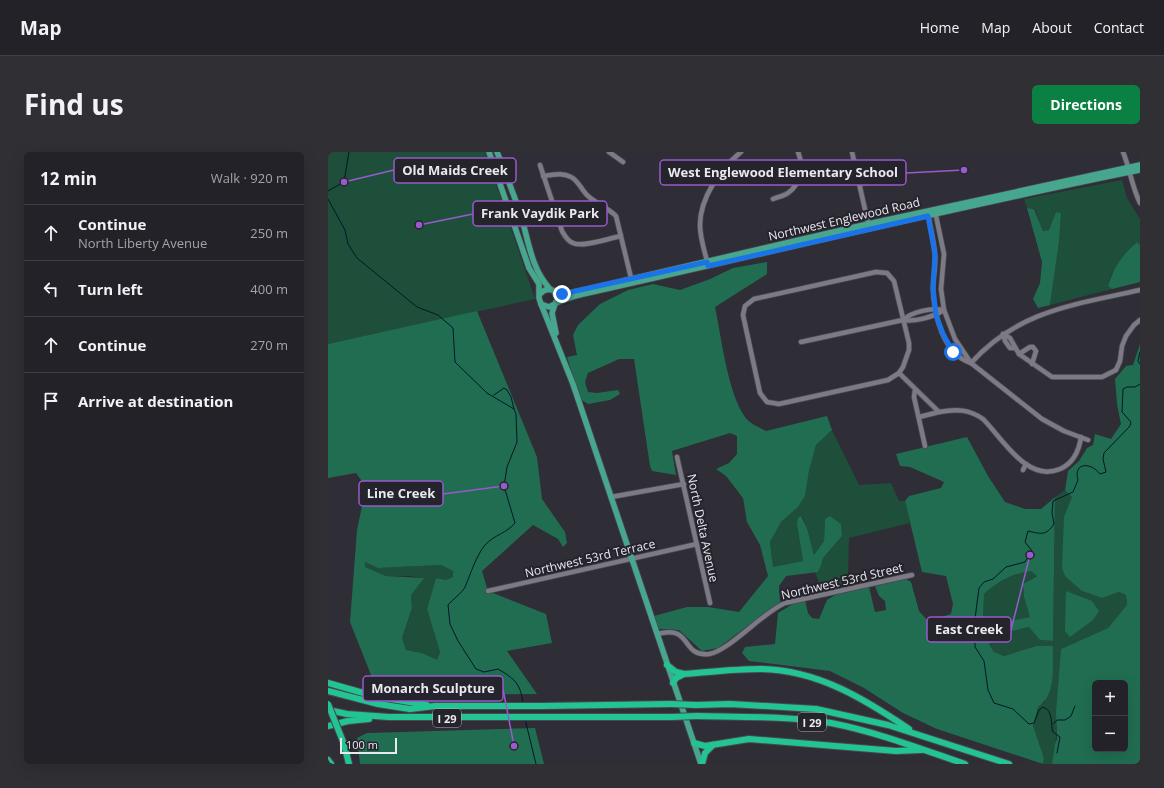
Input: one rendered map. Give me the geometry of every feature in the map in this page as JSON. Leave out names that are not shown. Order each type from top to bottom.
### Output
[{"type":"highway","points":[[667,666],[676,672],[684,674],[761,669],[800,674],[825,681],[842,688],[878,708],[915,732]]},
{"type":"highway","points":[[673,683],[676,678],[684,674]]},
{"type":"highway","name":"I 29","points":[[328,683],[374,696],[435,706],[506,707],[730,704],[816,709],[915,732],[1009,764]]},
{"type":"highway","points":[[328,691],[378,704],[410,709],[435,706]]},
{"type":"highway","points":[[328,704],[344,744],[349,764]]},
{"type":"highway","name":"I 29","points":[[328,710],[348,714],[389,718],[696,716],[777,718],[831,724],[890,738],[965,764]]},
{"type":"highway","points":[[328,726],[348,720],[389,718]]},
{"type":"highway","points":[[694,743],[700,746],[749,740],[896,751],[925,750]]},
{"type":"highway","points":[[701,764],[705,753],[714,745]]},
{"type":"highway","points":[[328,760],[331,764]]},
{"type":"main road","points":[[489,152],[529,268],[539,284],[539,298],[558,343],[701,764]]},
{"type":"main road","points":[[498,152],[522,220],[533,260],[540,275],[557,297],[552,313],[558,343]]},
{"type":"main road","name":"Northwest Englewood Road","points":[[1129,170],[1140,165]]},
{"type":"main road","name":"Northwest Englewood Road","points":[[552,290],[566,294],[631,281],[868,226],[1129,170],[1140,170]]},
{"type":"main road","name":"Northwest Englewood Road","points":[[555,304],[575,296],[631,281]]},
{"type":"main road","points":[[540,294],[544,290],[552,290]]},
{"type":"main road","points":[[542,304],[549,307],[555,304]]},
{"type":"street","points":[[609,152],[623,162]]},
{"type":"street","points":[[708,264],[700,226],[701,212],[712,187],[720,174],[741,152]]},
{"type":"street","points":[[773,199],[789,193],[797,182],[801,162],[798,152]]},
{"type":"street","points":[[852,152],[868,226]]},
{"type":"street","points":[[1124,152],[1133,190],[1140,203]]},
{"type":"street","points":[[540,166],[562,231],[566,238],[575,244],[583,244],[621,236]]},
{"type":"street","points":[[543,176],[558,174],[572,177],[586,195],[596,203],[611,211],[616,216],[631,281]]},
{"type":"street","points":[[860,184],[881,179]]},
{"type":"street","points":[[522,220],[555,209]]},
{"type":"street","points":[[935,212],[944,254],[941,290],[944,310],[954,339],[971,363],[1042,419],[1064,431],[1088,440]]},
{"type":"street","points":[[928,214],[935,254],[933,277],[936,315],[943,334],[953,352],[963,361],[971,363]]},
{"type":"street","points":[[876,272],[886,273],[894,281],[903,320],[909,350],[903,367],[899,373],[882,382],[779,404],[771,404],[767,402],[760,393],[743,315],[745,306],[754,299],[876,272]]},
{"type":"street","points":[[971,363],[1003,334],[1018,324],[1046,312],[1140,290]]},
{"type":"street","points":[[903,320],[909,315],[935,309],[944,310]]},
{"type":"street","points":[[801,342],[903,320],[910,321],[920,319],[936,315],[944,310]]},
{"type":"street","points":[[918,313],[920,319]]},
{"type":"street","points":[[1003,334],[1005,341],[1010,348],[1015,348],[1019,354],[1052,377],[1102,377],[1116,370],[1120,361],[1122,346],[1126,336],[1134,325],[1140,320]]},
{"type":"street","points":[[1019,354],[1030,347],[1033,347],[1036,351],[1032,364]]},
{"type":"street","points":[[899,373],[939,412]]},
{"type":"street","points":[[915,390],[914,397],[925,446]]},
{"type":"street","points":[[919,417],[939,412],[960,410],[976,414],[984,419],[1020,461],[1033,469],[1042,471],[1050,472],[1064,467],[1076,455],[1082,438]]},
{"type":"street","name":"North Delta Avenue","points":[[677,457],[710,603]]},
{"type":"street","points":[[1023,470],[1026,464]]},
{"type":"street","points":[[611,497],[684,484]]},
{"type":"street","name":"Northwest 53rd Terrace","points":[[488,591],[697,544]]},
{"type":"street","name":"Northwest 53rd Street","points":[[657,634],[674,631],[681,636],[688,646],[695,651],[709,654],[720,649],[774,608],[785,603],[912,575]]},
{"type":"green space","points":[[328,152],[485,152],[535,299],[328,344]]},
{"type":"green space","points":[[1122,180],[1127,198],[1140,219],[1140,245],[1137,242],[1111,275],[1108,286],[1112,289],[1050,305],[1059,242],[1061,213],[1056,212],[1049,230],[1043,231],[1035,209],[1027,208],[1024,199]]},
{"type":"green space","points":[[1027,208],[1034,209],[1043,231],[1049,230],[1056,212],[1061,213],[1059,242],[1050,305],[1038,308],[1033,299],[1040,283],[1042,262]]},
{"type":"green space","points":[[1137,242],[1140,245],[1140,282],[1112,289],[1108,286],[1116,267],[1127,252]]},
{"type":"green space","points":[[767,262],[767,274],[715,307],[723,351],[731,385],[737,401],[743,413],[750,422],[766,431],[827,416],[832,430],[816,445],[809,471],[805,496],[798,507],[781,522],[770,542],[773,567],[803,561],[797,524],[798,518],[801,516],[807,528],[814,555],[824,541],[825,519],[830,516],[841,524],[842,536],[823,558],[818,572],[786,576],[779,586],[780,602],[718,648],[702,651],[679,630],[659,629],[654,616],[687,607],[708,607],[739,612],[768,576],[760,545],[747,522],[743,498],[726,476],[716,469],[729,463],[737,454],[737,436],[730,433],[672,451],[676,475],[652,471],[634,359],[619,359],[588,373],[585,382],[588,392],[597,393],[618,390],[620,394],[610,400],[588,404],[580,399],[567,357],[577,355],[573,335],[578,325],[600,304],[628,290],[653,284],[680,290],[710,279],[733,268]]},
{"type":"green space","points":[[477,311],[537,457],[542,499],[565,532],[567,543],[563,547],[558,539],[533,525],[482,571],[488,591],[546,614],[552,643],[507,651],[537,694],[435,695],[375,685],[350,622],[357,530],[366,487],[356,473],[328,478],[328,344]],"holes":[[[365,562],[378,568],[441,565],[453,571],[453,577],[446,580],[436,578],[427,609],[440,652],[437,660],[422,653],[406,650],[402,638],[412,608],[411,595],[424,578],[386,576],[365,567]]]},
{"type":"green space","points":[[1140,344],[1140,764],[1052,764],[1057,739],[1056,713],[1061,649],[1108,628],[1127,605],[1126,595],[1119,592],[1102,598],[1082,591],[1065,576],[1062,568],[1064,517],[1072,497],[1065,490],[1068,471],[1079,461],[1087,448],[1093,445],[1095,434],[1111,439],[1121,424],[1117,404],[1115,379],[1126,366],[1133,365]]},
{"type":"green space","points":[[832,430],[859,485],[891,483],[899,501],[905,501],[910,523],[849,538],[848,575],[839,588],[826,591],[819,583],[815,572],[818,572],[823,558],[842,536],[841,524],[830,516],[825,519],[824,541],[814,555],[807,528],[802,516],[797,524],[803,561],[773,567],[770,542],[781,522],[798,507],[805,496],[809,471],[816,445]]},
{"type":"green space","points":[[967,437],[988,476],[1005,502],[1025,509],[1041,509],[1055,497],[1053,641],[1040,640],[1029,627],[1001,634],[989,644],[994,652],[1004,656],[1036,646],[1053,646],[1051,688],[1044,702],[1038,707],[1033,726],[1044,758],[1043,764],[937,729],[903,713],[864,688],[830,671],[749,661],[742,653],[745,647],[775,644],[778,613],[796,602],[805,600],[808,613],[812,618],[819,619],[827,600],[835,595],[869,587],[875,612],[886,610],[885,601],[879,596],[875,586],[906,579],[911,582],[919,611],[928,621],[951,614],[953,604],[946,576],[922,572],[905,501],[909,496],[941,488],[944,482],[910,467],[900,466],[896,454]],"holes":[[[1031,571],[1037,576],[1023,584],[1024,597],[1030,617],[986,626],[983,622],[984,594],[995,585],[1011,576]]]},
{"type":"green space","points":[[1065,490],[1072,497],[1069,505],[1082,591],[1102,598],[1119,592],[1126,595],[1127,605],[1108,628],[1061,649],[1055,746],[1052,764],[1043,764],[1044,758],[1033,727],[1038,707],[1045,702],[1036,646],[1004,656],[994,652],[989,644],[1001,634],[1030,627],[1040,640],[1053,641],[1055,497]]},
{"type":"green space","points":[[365,562],[378,568],[441,565],[453,571],[454,577],[446,580],[436,578],[427,609],[440,652],[437,661],[422,653],[406,650],[402,638],[412,608],[411,595],[423,578],[409,576],[386,576],[364,567]]},
{"type":"green space","points":[[1031,571],[1037,575],[1023,584],[1024,597],[1030,617],[986,626],[983,623],[984,594],[995,585],[1006,579],[1017,574]]},
{"type":"green space","points":[[1066,591],[1092,601],[1099,611],[1093,620],[1070,637],[1065,631]]},
{"type":"green space","points":[[535,728],[544,764],[360,764],[357,738],[367,733]]},
{"type":"waterway","points":[[328,191],[344,182],[349,152]]},
{"type":"waterway","points":[[328,199],[345,230],[348,244],[357,258],[417,307],[438,315],[453,328],[455,362],[487,393],[514,409],[516,414],[517,442],[507,467],[504,486],[515,523],[485,545],[476,559],[464,589],[448,605],[450,624],[458,641],[476,669],[484,672],[498,669],[509,676],[519,687],[523,704]]},
{"type":"waterway","points":[[1140,352],[1138,361],[1140,364]]},
{"type":"waterway","points":[[1057,753],[1060,737],[1053,732],[1049,711],[1043,707],[1039,710],[1034,723],[1029,724],[1013,709],[994,703],[988,690],[984,661],[975,647],[975,619],[979,588],[984,582],[993,579],[1006,567],[1025,562],[1032,551],[1025,542],[1028,531],[1043,533],[1051,528],[1054,524],[1052,513],[1053,501],[1073,492],[1078,480],[1077,474],[1080,467],[1092,467],[1100,474],[1106,472],[1103,459],[1104,453],[1130,426],[1131,422],[1122,412],[1123,389],[1127,387],[1135,387],[1140,384]]},
{"type":"waterway","points":[[494,395],[504,388],[507,390],[511,397],[514,409]]},
{"type":"waterway","points":[[1053,724],[1057,720],[1065,720],[1071,716],[1075,706]]},
{"type":"waterway","points":[[525,719],[536,764]]},
{"type":"place","name":"West Englewood Elementary School","points":[[964,170]]},
{"type":"place","name":"Old Maids Creek","points":[[344,182]]},
{"type":"place","name":"Frank Vaydik Park","points":[[419,225]]},
{"type":"place","name":"Line Creek","points":[[504,486]]},
{"type":"place","name":"East Creek","points":[[1030,555]]},
{"type":"place","name":"Monarch Sculpture","points":[[514,746]]},
{"type":"route","points":[[562,294],[707,262],[708,266],[928,216],[935,254],[933,289],[936,315],[943,334],[953,352]]}]
